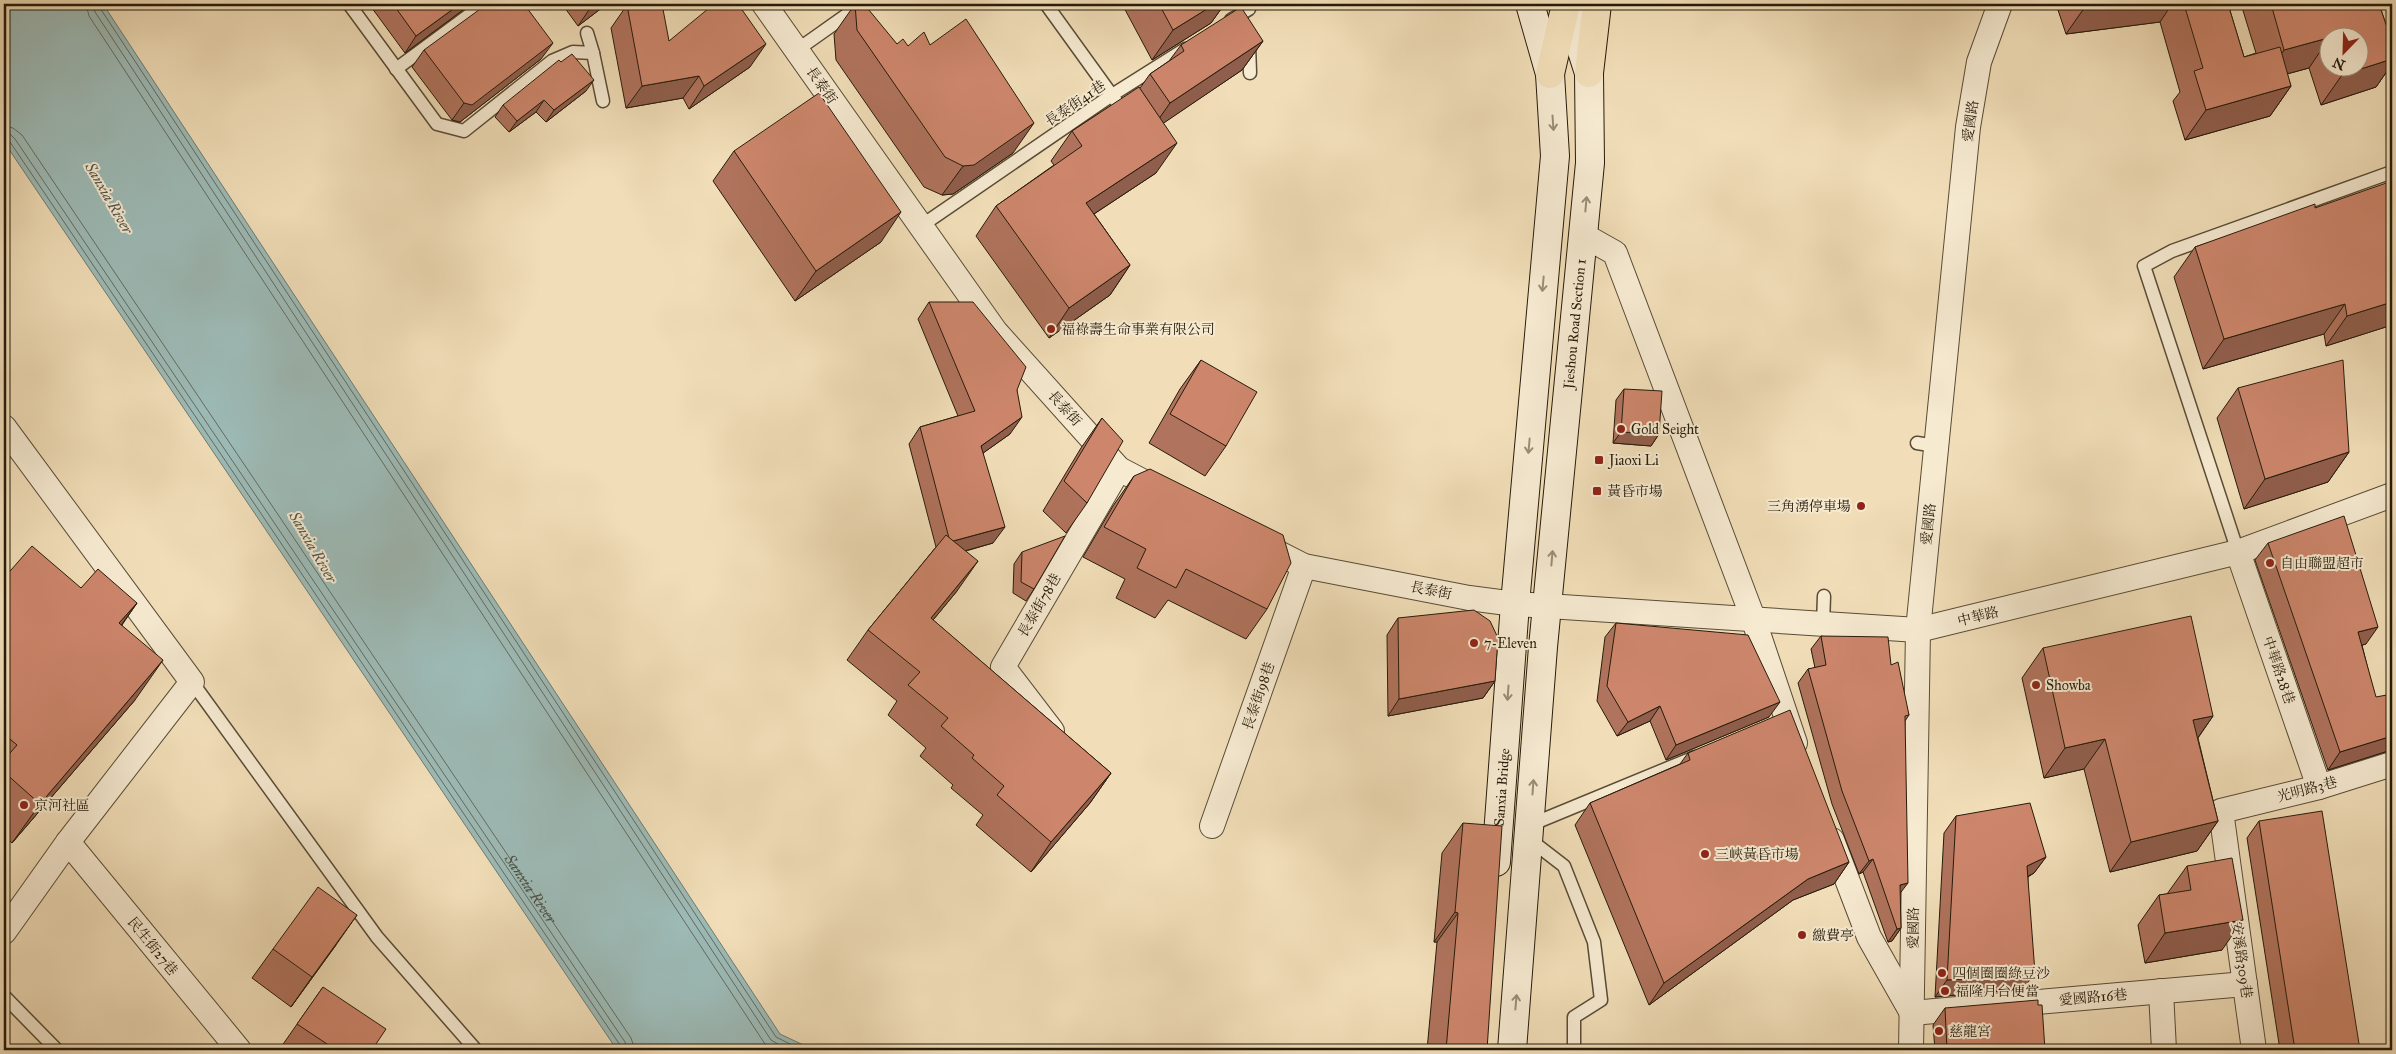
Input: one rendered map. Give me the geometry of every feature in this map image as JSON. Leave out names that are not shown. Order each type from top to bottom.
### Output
[{"type":"main road","points":[[1515,604],[1555,156],[1550,74],[1530,4]]},
{"type":"main road","points":[[1550,74],[1566,4]]},
{"type":"main road","name":"Jieshou Road Section 1","points":[[1530,832],[1543,647],[1590,163],[1589,73],[1566,4]]},
{"type":"main road","points":[[1589,73],[1597,4]]},
{"type":"main road","name":"Sanxia Bridge","points":[[1493,892],[1515,604]]},
{"type":"main road","points":[[1512,1050],[1530,832]]},
{"type":"street","name":"長泰街","points":[[764,4],[996,332],[1119,469],[1180,501]]},
{"type":"street","name":"愛國路","points":[[1911,1050],[1918,630],[1926,444],[1978,62],[2000,4]]},
{"type":"street","points":[[1583,236],[1615,253],[1640,301],[1764,614],[1781,721],[1803,764]]},
{"type":"street","points":[[4,427],[192,682],[68,842],[4,932]]},
{"type":"street","name":"長泰街78巷","points":[[1056,735],[1003,667],[1119,469]]},
{"type":"street","name":"中華路","points":[[1548,606],[1764,614],[1823,624],[1918,630],[2238,552],[2348,517],[2392,495]]},
{"type":"street","name":"長泰街","points":[[1242,534],[1304,566],[1470,598],[1548,606]]},
{"type":"street","name":"中華路28巷","points":[[2238,552],[2319,787]]},
{"type":"street","name":"長泰街98巷","points":[[1212,826],[1304,566]]},
{"type":"street","name":"光明路3巷","points":[[2221,811],[2319,787],[2392,764]]},
{"type":"street","name":"安溪路309巷","points":[[2221,811],[2254,1050]]},
{"type":"street","points":[[1824,818],[1847,891],[1869,937],[1912,1013]]},
{"type":"street","name":"民生街27巷","points":[[68,842],[239,1050]]},
{"type":"street","name":"愛國路16巷","points":[[1912,1013],[2245,984]]},
{"type":"street","points":[[2161,991],[2164,1050]]},
{"type":"lane","points":[[349,4],[437,124],[464,131],[552,61],[573,52],[593,53]]},
{"type":"lane","points":[[396,69],[484,4]]},
{"type":"lane","points":[[797,50],[862,4]]},
{"type":"lane","points":[[1046,4],[1123,109]]},
{"type":"lane","points":[[1217,29],[1248,6]]},
{"type":"lane","points":[[1248,6],[1250,73]]},
{"type":"lane","points":[[586,33],[593,53],[603,101]]},
{"type":"lane","name":"長泰街41巷","points":[[921,226],[1112,95],[1193,44]]},
{"type":"lane","points":[[542,47],[552,61]]},
{"type":"lane","points":[[2238,552],[2144,266],[2172,251],[2392,172]]},
{"type":"lane","points":[[1823,624],[1824,596]]},
{"type":"lane","points":[[192,682],[377,937],[476,1050]]},
{"type":"lane","points":[[1574,1050],[1574,1017],[1601,1000],[1594,942],[1564,866],[1530,832],[1704,754]]},
{"type":"lane","points":[[4,996],[57,1050]]},
{"type":"water","name":"Sanxia River","points":[[4,4],[103,4],[780,1034],[814,1050],[617,1050],[4,142]]},
{"type":"building","points":[[393,4],[460,4],[416,36]]},
{"type":"building","points":[[487,4],[524,4],[553,43],[472,105],[464,103],[424,50]]},
{"type":"building","points":[[662,4],[669,41],[714,4],[738,4],[766,44],[704,86],[699,76],[642,86],[627,5]]},
{"type":"building","points":[[855,4],[864,4],[897,44],[903,39],[908,46],[924,32],[930,45],[966,19],[1034,123],[974,165],[963,166],[945,157],[857,30]]},
{"type":"building","points":[[1159,4],[1215,4],[1173,30]]},
{"type":"building","points":[[2184,4],[2228,4],[2244,57],[2280,47],[2291,86],[2206,110],[2194,71],[2203,68]]},
{"type":"building","points":[[2271,4],[2379,4],[2392,42],[2392,59],[2368,67],[2368,28],[2318,28],[2318,41],[2284,50]]},
{"type":"building","points":[[1241,7],[1263,41],[1170,103],[1150,74],[1184,51],[1181,45]]},
{"type":"building","points":[[572,54],[594,80],[554,110],[544,100],[517,121],[503,105],[559,60],[561,62]]},
{"type":"building","points":[[1139,87],[1177,143],[1086,203],[1130,265],[1069,308],[996,206],[1082,146],[1072,131]]},
{"type":"building","points":[[819,93],[901,212],[816,271],[734,151]]},
{"type":"building","points":[[2392,181],[2392,302],[2347,316],[2345,304],[2224,339],[2195,247],[2315,204],[2315,208]]},
{"type":"building","points":[[929,302],[973,302],[1026,367],[1017,390],[1022,417],[981,446],[1005,527],[953,541],[949,538],[920,427],[975,411]]},
{"type":"building","points":[[1201,360],[1257,392],[1226,446],[1170,414]]},
{"type":"building","points":[[2343,360],[2349,452],[2265,479],[2238,388]]},
{"type":"building","points":[[1624,389],[1662,391],[1659,434],[1621,432]]},
{"type":"building","points":[[1102,418],[1123,441],[1087,503],[1064,481]]},
{"type":"building","points":[[1150,469],[1283,535],[1291,563],[1267,609],[1186,569],[1176,588],[1137,568],[1146,549],[1104,527],[1134,476]]},
{"type":"building","points":[[2344,516],[2378,627],[2358,632],[2376,697],[2392,694],[2392,736],[2340,752],[2268,543]]},
{"type":"building","points":[[946,535],[978,561],[931,618],[1111,773],[1051,842],[997,795],[1004,786],[972,758],[974,755],[941,726],[948,718],[908,685],[920,672],[868,630]]},
{"type":"building","points":[[1065,536],[1034,589],[1021,582],[1022,552]]},
{"type":"building","points":[[32,546],[81,588],[98,569],[137,603],[119,623],[163,660],[40,804],[4,772],[4,760],[17,745],[4,734],[4,578]]},
{"type":"building","points":[[1474,610],[1490,621],[1498,638],[1495,681],[1399,699],[1398,618]]},
{"type":"building","points":[[2191,616],[2213,716],[2193,720],[2218,821],[2131,842],[2105,739],[2065,748],[2043,648]]},
{"type":"building","points":[[1616,623],[1748,635],[1780,702],[1676,745],[1660,706],[1628,722],[1607,686]]},
{"type":"building","points":[[1821,636],[1888,637],[1891,665],[1898,662],[1909,715],[1905,716],[1908,883],[1900,885],[1901,928],[1897,929],[1873,859],[1869,861],[1842,791],[1808,669],[1826,665]]},
{"type":"building","name":"三峽黃昏市場","points":[[1790,710],[1849,862],[1808,879],[1664,983],[1590,803],[1690,760],[1688,753]]},
{"type":"building","points":[[2030,803],[2046,857],[2027,866],[2035,973],[1947,980],[1956,816]]},
{"type":"building","points":[[2322,811],[2360,1050],[2295,1050],[2259,821]]},
{"type":"building","points":[[1463,823],[1502,826],[1487,1050],[1446,1050],[1458,913],[1455,912]]},
{"type":"building","points":[[2232,858],[2243,920],[2165,933],[2159,895],[2191,890],[2187,866]]},
{"type":"building","points":[[318,887],[357,915],[312,977],[273,949]]},
{"type":"building","points":[[323,987],[386,1029],[372,1050],[336,1050],[297,1024]]},
{"type":"building","points":[[2038,1000],[2038,1005],[2042,1005],[2045,1050],[1947,1050],[1945,1008]]},
{"type":"place","name":"福祿壽生命事業有限公司","points":[[1051,329]]},
{"type":"place","name":"Gold Seight","points":[[1621,429]]},
{"type":"place","name":"Jiaoxi Li","points":[[1599,460]]},
{"type":"place","name":"黃昏市場","points":[[1597,491]]},
{"type":"place","name":"三角湧停車場","points":[[1861,506]]},
{"type":"place","name":"自由聯盟超市","points":[[2270,563]]},
{"type":"place","name":"7-Eleven","points":[[1474,643]]},
{"type":"place","name":"Showba","points":[[2036,685]]},
{"type":"place","name":"京河社區","points":[[24,805]]},
{"type":"place","name":"三峽黃昏市場","points":[[1705,854]]},
{"type":"place","name":"繳費亭","points":[[1802,935]]},
{"type":"place","name":"四個圈圈綠豆沙","points":[[1942,973]]},
{"type":"place","name":"福隆月台便當","points":[[1945,991]]},
{"type":"place","name":"慈龍宮","points":[[1939,1031]]}]
